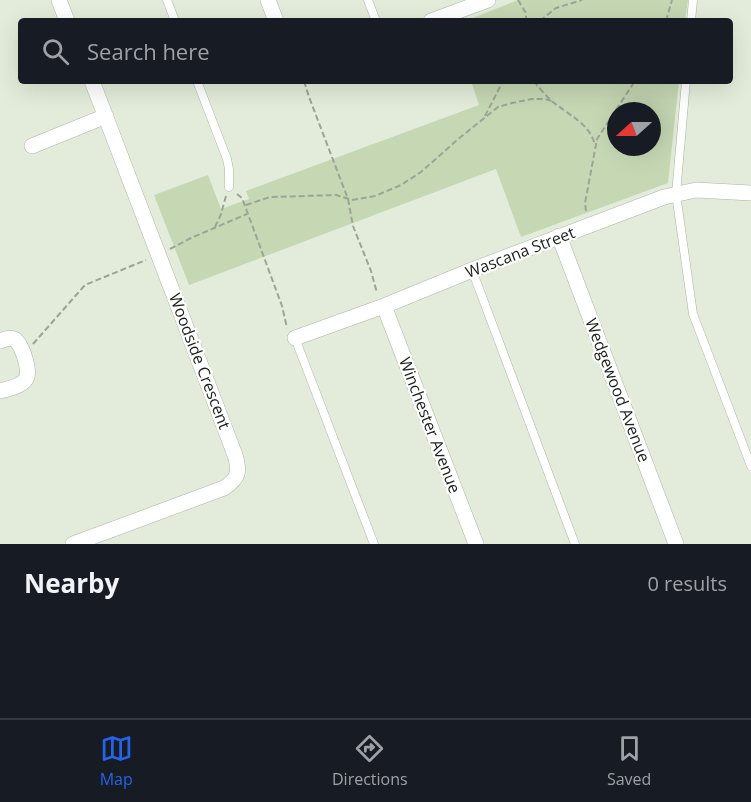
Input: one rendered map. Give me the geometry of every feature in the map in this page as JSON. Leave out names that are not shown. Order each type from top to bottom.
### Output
[{"type":"street","points":[[59,0],[66,18]]},
{"type":"street","points":[[268,0],[275,18]]},
{"type":"street","points":[[437,18],[469,3],[488,0]]},
{"type":"street","name":"Woodside Crescent","points":[[73,544],[224,488],[237,476],[238,465],[93,84]]},
{"type":"street","points":[[32,146],[106,116]]},
{"type":"street","name":"Wascana Street","points":[[291,335],[384,306],[664,197],[696,190],[751,193]]},
{"type":"street","name":"Wedgewood Avenue","points":[[559,236],[676,544]]},
{"type":"street","name":"Winchester Avenue","points":[[384,306],[476,544]]},
{"type":"street","points":[[0,341],[13,338],[19,343],[29,371],[23,382],[0,392]]},
{"type":"lane","points":[[166,0],[173,18]]},
{"type":"lane","points":[[368,0],[375,18]]},
{"type":"lane","points":[[692,18],[693,0]]},
{"type":"lane","points":[[198,84],[227,159],[229,187]]},
{"type":"lane","points":[[686,84],[676,194],[693,314],[751,466]]},
{"type":"lane","points":[[472,270],[575,544]]},
{"type":"lane","points":[[291,335],[374,544]]},
{"type":"path","points":[[518,0],[526,13],[526,18]]},
{"type":"path","points":[[544,18],[556,8],[582,0]]},
{"type":"path","points":[[667,18],[672,0]]},
{"type":"path","points":[[305,84],[348,199],[355,233],[384,306]]},
{"type":"path","points":[[483,118],[501,84]]},
{"type":"path","points":[[537,84],[552,101],[587,128],[595,145]]},
{"type":"path","points":[[587,226],[585,203],[595,145],[633,84]]},
{"type":"path","points":[[245,206],[270,197],[336,195],[348,199],[375,196],[411,179],[498,107],[532,99],[552,101]]},
{"type":"path","points":[[215,227],[229,187],[242,198],[291,335]]},
{"type":"path","points":[[24,355],[85,285],[159,255],[191,237],[248,214]]},
{"type":"green space","points":[[518,0],[688,0],[685,18],[473,18]]},
{"type":"green space","points":[[472,84],[679,84],[668,183],[521,237],[496,169],[189,285],[154,195],[208,175],[221,209],[249,199],[246,191],[479,105]]}]
